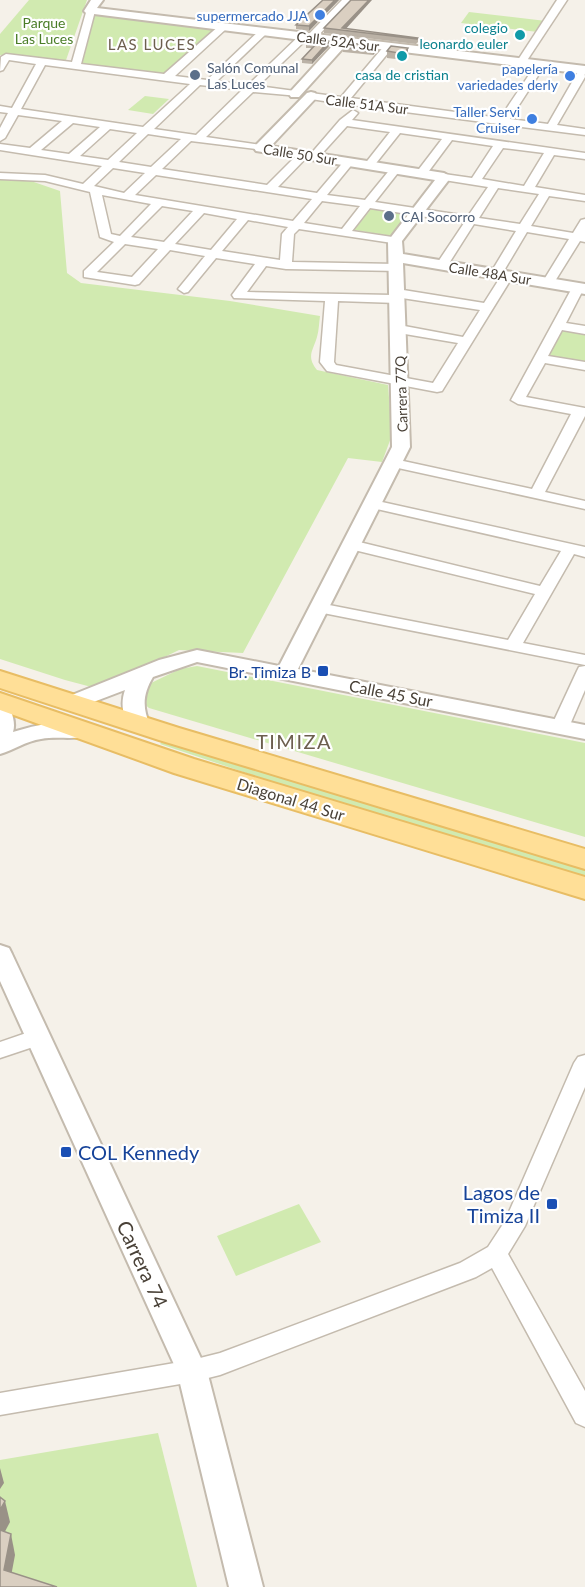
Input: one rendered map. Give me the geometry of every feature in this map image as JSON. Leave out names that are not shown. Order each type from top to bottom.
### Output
[{"type":"main road","name":"Diagonal 44 Sur","points":[[0,679],[140,725],[585,859]]},
{"type":"main road","name":"Diagonal 44 Sur","points":[[0,701],[184,766],[585,888]]},
{"type":"street","points":[[75,66],[80,56],[90,11],[97,0]]},
{"type":"street","points":[[126,197],[250,89],[347,0]]},
{"type":"street","points":[[521,63],[562,0]]},
{"type":"street","name":"Calle 52A Sur","points":[[90,11],[584,70]]},
{"type":"street","points":[[166,78],[224,27]]},
{"type":"street","points":[[209,83],[264,32]]},
{"type":"street","points":[[295,94],[343,41]]},
{"type":"street","points":[[343,101],[388,47]]},
{"type":"street","name":"Calle 51A Sur","points":[[0,68],[6,57],[585,132]]},
{"type":"street","points":[[0,138],[42,62]]},
{"type":"street","points":[[503,121],[540,65]]},
{"type":"street","points":[[550,128],[584,70]]},
{"type":"street","points":[[90,189],[110,164],[197,82]]},
{"type":"street","points":[[261,148],[311,96]]},
{"type":"street","points":[[270,189],[362,103]]},
{"type":"street","name":"Calle 50 Sur","points":[[0,109],[585,198]]},
{"type":"street","points":[[32,152],[70,120]]},
{"type":"street","points":[[478,141],[491,120]]},
{"type":"street","points":[[344,122],[585,156]]},
{"type":"street","points":[[70,158],[108,125]]},
{"type":"street","points":[[369,165],[398,129]]},
{"type":"street","points":[[422,173],[449,137]]},
{"type":"street","points":[[476,181],[500,144]]},
{"type":"street","points":[[0,147],[581,237]]},
{"type":"street","points":[[528,189],[551,151]]},
{"type":"street","points":[[286,265],[288,234],[350,162]]},
{"type":"street","points":[[345,232],[396,169]]},
{"type":"street","points":[[0,176],[31,176],[126,197],[395,241],[444,177]]},
{"type":"street","points":[[197,177],[123,240],[88,274],[135,281],[166,247],[206,209],[237,184]]},
{"type":"street","points":[[442,265],[495,184]]},
{"type":"street","points":[[90,189],[106,237],[286,265],[396,263]]},
{"type":"street","points":[[332,297],[327,362],[332,368],[437,388],[487,307],[523,228],[546,192]]},
{"type":"street","points":[[184,289],[245,216]]},
{"type":"street","points":[[548,283],[581,237],[585,222]]},
{"type":"street","name":"Carrera 77Q","points":[[286,672],[394,464],[402,441],[395,241]]},
{"type":"street","points":[[263,262],[238,295],[397,296],[487,307]]},
{"type":"street","name":"Calle 48A Sur","points":[[396,263],[442,265],[581,288]]},
{"type":"street","points":[[537,495],[582,411],[518,400],[558,325],[581,288]]},
{"type":"street","points":[[558,325],[585,330]]},
{"type":"street","points":[[399,329],[466,341]]},
{"type":"street","points":[[540,358],[585,366]]},
{"type":"street","points":[[394,464],[585,505]]},
{"type":"street","points":[[373,504],[578,550],[545,592],[513,646]]},
{"type":"street","points":[[351,545],[545,592]]},
{"type":"street","points":[[319,608],[585,660]]},
{"type":"street","name":"Calle 45 Sur","points":[[143,676],[183,658],[197,656],[585,732]]},
{"type":"street","points":[[560,727],[585,671]]},
{"type":"street","points":[[75,702],[96,696],[143,676]]},
{"type":"street","points":[[140,725],[132,708],[132,697],[143,676]]},
{"type":"street","points":[[0,709],[4,727],[0,740]]},
{"type":"street","points":[[0,747],[27,736],[48,731],[81,730]]},
{"type":"street","name":"Carrera 74","points":[[0,954],[192,1371],[246,1587]]},
{"type":"street","points":[[0,1050],[38,1038]]},
{"type":"street","points":[[0,1404],[192,1371],[237,1359],[468,1270],[496,1254],[514,1226],[585,1063]]},
{"type":"street","points":[[496,1254],[585,1415]]},
{"type":"green space","name":"Parque Las Luces","points":[[29,0],[87,0],[65,63],[0,55],[0,34]]},
{"type":"green space","points":[[469,12],[546,21],[538,32],[461,23]]},
{"type":"green space","points":[[94,14],[214,30],[162,76],[82,65]]},
{"type":"green space","points":[[145,96],[169,99],[153,114],[128,110]]},
{"type":"green space","points":[[0,179],[28,180],[60,191],[67,273],[81,283],[230,301],[320,316],[318,334],[311,357],[317,370],[388,385],[392,435],[382,462],[348,458],[243,653],[179,650],[99,689],[0,659]]},
{"type":"green space","points":[[372,208],[409,214],[392,236],[354,230]]},
{"type":"green space","points":[[562,329],[585,333],[585,364],[546,358]]},
{"type":"green space","points":[[197,666],[585,743],[585,837],[149,708],[142,702],[149,684],[180,669]]},
{"type":"green space","points":[[163,741],[585,867],[585,880],[348,807],[160,744]]},
{"type":"green space","points":[[299,1204],[321,1242],[236,1276],[217,1236]]},
{"type":"green space","points":[[158,1433],[197,1587],[0,1587],[0,1460]]},
{"type":"building","points":[[323,0],[335,0],[309,26],[296,25]]},
{"type":"building","points":[[351,0],[369,0],[342,28],[418,38],[324,28]]},
{"type":"building","points":[[311,39],[329,41],[312,60],[302,59],[316,44],[306,43]]},
{"type":"building","points":[[347,43],[377,46],[374,51],[343,47]]},
{"type":"building","points":[[391,46],[408,48],[404,54],[387,51]]},
{"type":"building","points":[[0,1497],[5,1501],[0,1510]]},
{"type":"building","points":[[0,1530],[11,1534],[4,1570],[57,1587],[0,1587]]},
{"type":"place","name":"supermercado JJA","points":[[320,15]]},
{"type":"place","name":"colegio leonardo euler","points":[[520,35]]},
{"type":"place","name":"casa de cristian","points":[[402,56]]},
{"type":"place","name":"Salón Comunal Las Luces","points":[[195,75]]},
{"type":"place","name":"papelería variedades derly","points":[[570,76]]},
{"type":"place","name":"Taller Servi Cruiser","points":[[532,119]]},
{"type":"place","name":"CAI Socorro","points":[[389,216]]},
{"type":"place","name":"Br. Timiza B","points":[[323,671]]},
{"type":"place","name":"COL Kennedy","points":[[66,1152]]},
{"type":"place","name":"Lagos de Timiza II","points":[[552,1204]]},
{"type":"district","name":"LAS LUCES","points":[[152,44]]},
{"type":"district","name":"TIMIZA","points":[[294,741]]}]
